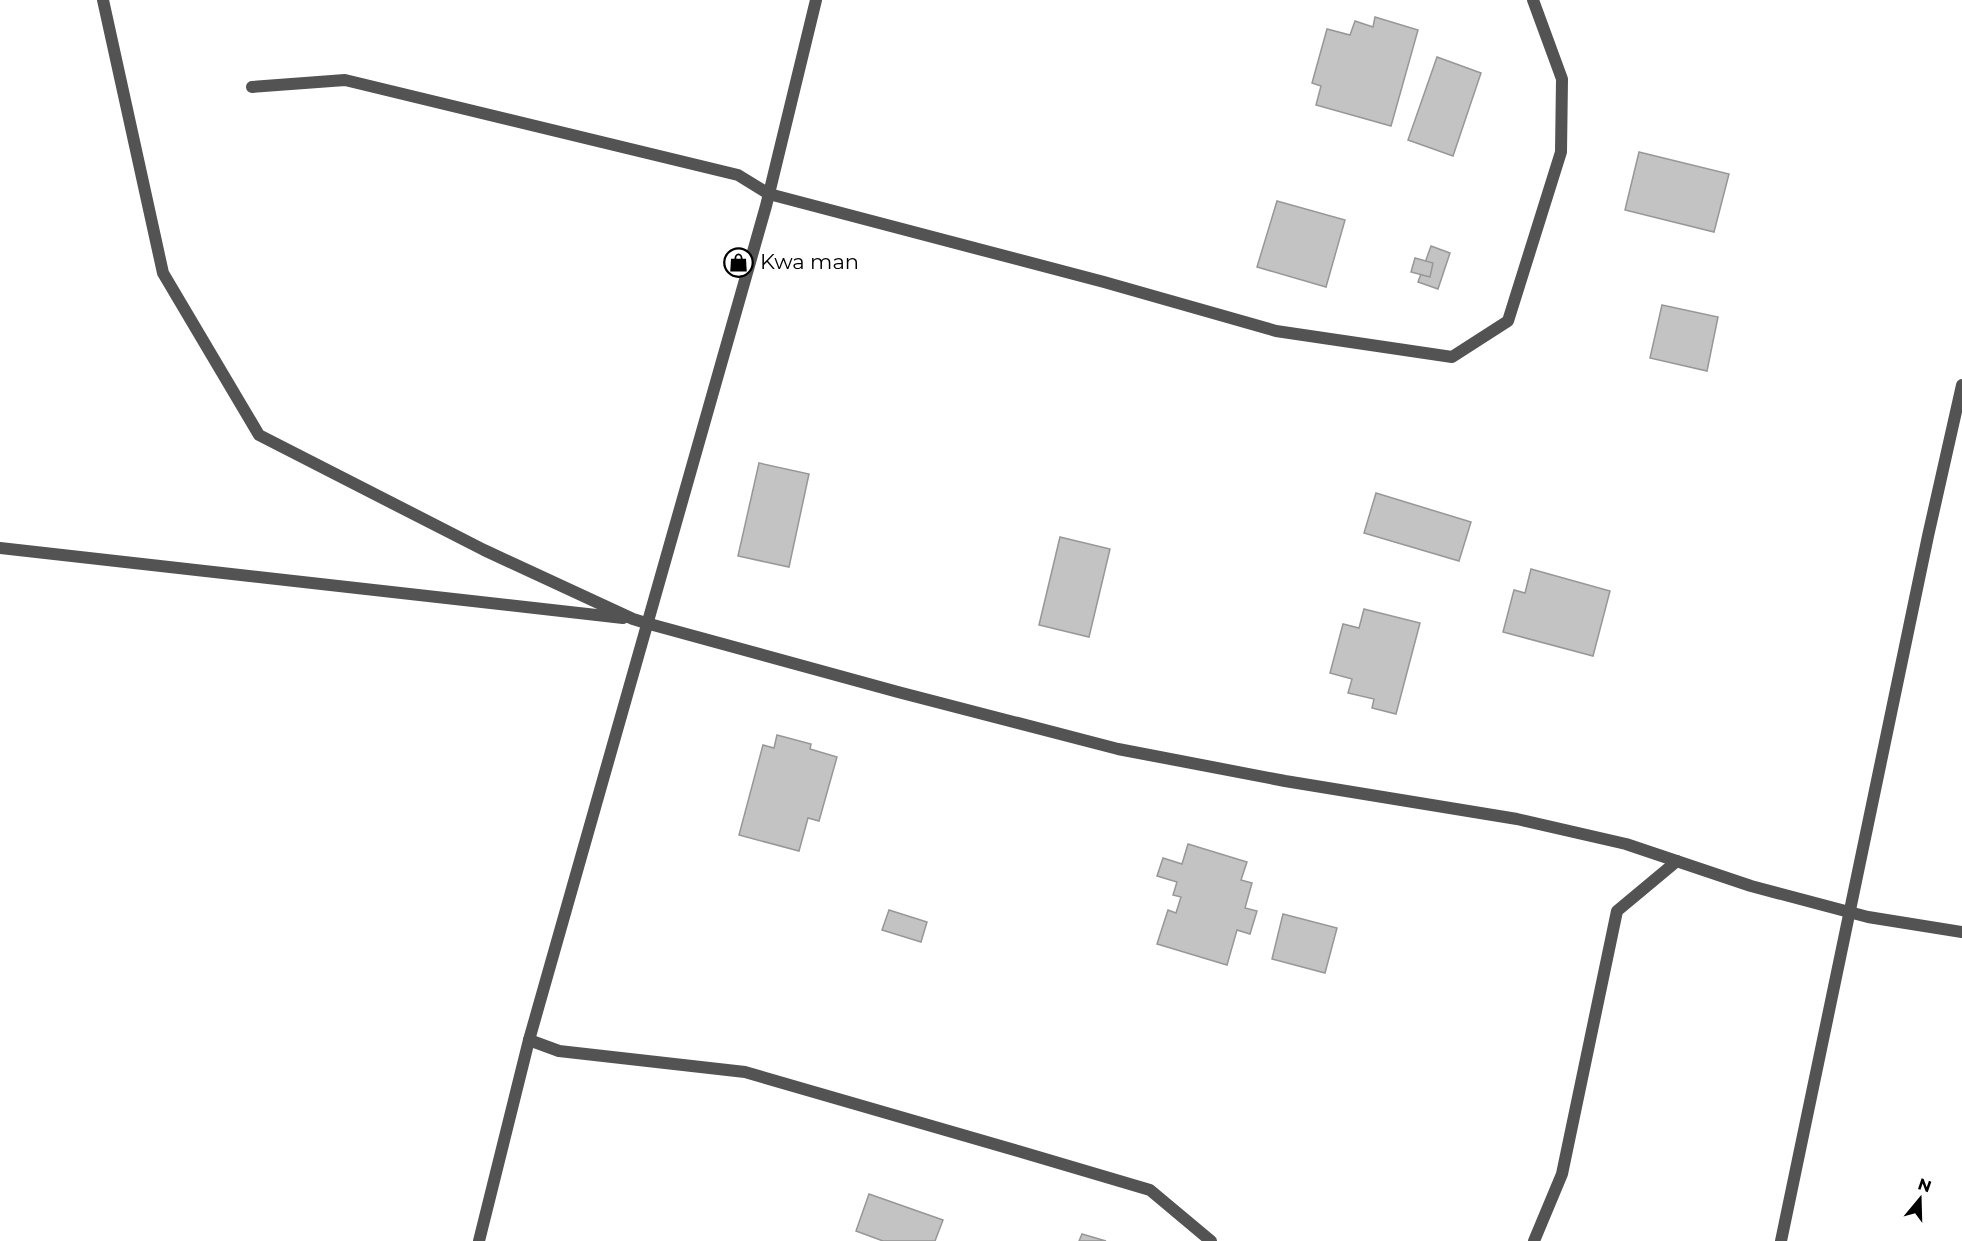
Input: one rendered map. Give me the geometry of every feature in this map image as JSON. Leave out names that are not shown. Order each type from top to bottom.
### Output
[{"type":"street","points":[[103,0],[163,273],[259,435],[484,550],[633,619],[886,689],[1118,749],[1285,781],[1517,819],[1626,844],[1751,886],[1868,917],[1962,932]]},
{"type":"street","points":[[479,1241],[530,1040],[769,194],[816,0]]},
{"type":"street","points":[[252,87],[345,80],[738,176],[769,194],[1104,282],[1276,331],[1452,357],[1508,321],[1561,152],[1562,80],[1533,0]]},
{"type":"street","points":[[1781,1241],[1928,536],[1962,385]]},
{"type":"street","points":[[0,548],[633,619]]},
{"type":"street","points":[[1534,1241],[1562,1174],[1617,911],[1677,861]]},
{"type":"street","points":[[530,1040],[559,1050],[745,1072],[1150,1190],[1211,1241]]},
{"type":"building","points":[[1375,17],[1418,30],[1391,126],[1316,105],[1321,86],[1312,83],[1327,29],[1350,35],[1355,21],[1373,27]]},
{"type":"building","points":[[1437,57],[1481,73],[1453,156],[1408,140]]},
{"type":"building","points":[[1639,152],[1729,174],[1714,232],[1625,210]]},
{"type":"building","points":[[1277,201],[1345,220],[1326,287],[1257,267]]},
{"type":"building","points":[[1431,246],[1450,253],[1438,289],[1418,282]]},
{"type":"building","points":[[1415,258],[1433,263],[1430,277],[1411,272]]},
{"type":"building","points":[[1662,305],[1718,317],[1707,371],[1650,358]]},
{"type":"building","points":[[759,463],[809,474],[789,567],[738,556]]},
{"type":"building","points":[[1376,493],[1471,522],[1459,561],[1364,533]]},
{"type":"building","points":[[1060,537],[1110,549],[1089,637],[1039,625]]},
{"type":"building","points":[[1531,569],[1610,591],[1593,656],[1503,632],[1514,590],[1525,593]]},
{"type":"building","points":[[1364,609],[1420,623],[1396,714],[1372,708],[1374,699],[1348,693],[1352,679],[1330,673],[1343,624],[1359,628]]},
{"type":"building","points":[[777,735],[811,744],[810,749],[837,757],[819,821],[808,818],[799,851],[739,835],[763,745],[774,748]]},
{"type":"building","points":[[1188,844],[1247,862],[1241,880],[1252,883],[1245,908],[1257,911],[1250,934],[1237,930],[1227,965],[1157,944],[1168,910],[1176,913],[1181,897],[1173,895],[1177,882],[1157,876],[1163,858],[1182,864]]},
{"type":"building","points":[[889,910],[927,922],[921,942],[882,930]]},
{"type":"building","points":[[1283,914],[1337,928],[1325,973],[1272,959]]},
{"type":"building","points":[[869,1194],[943,1220],[935,1241],[883,1241],[856,1231]]},
{"type":"building","points":[[1082,1234],[1106,1241],[1079,1241]]},
{"type":"place","name":"Kwa man","points":[[739,262]]}]
